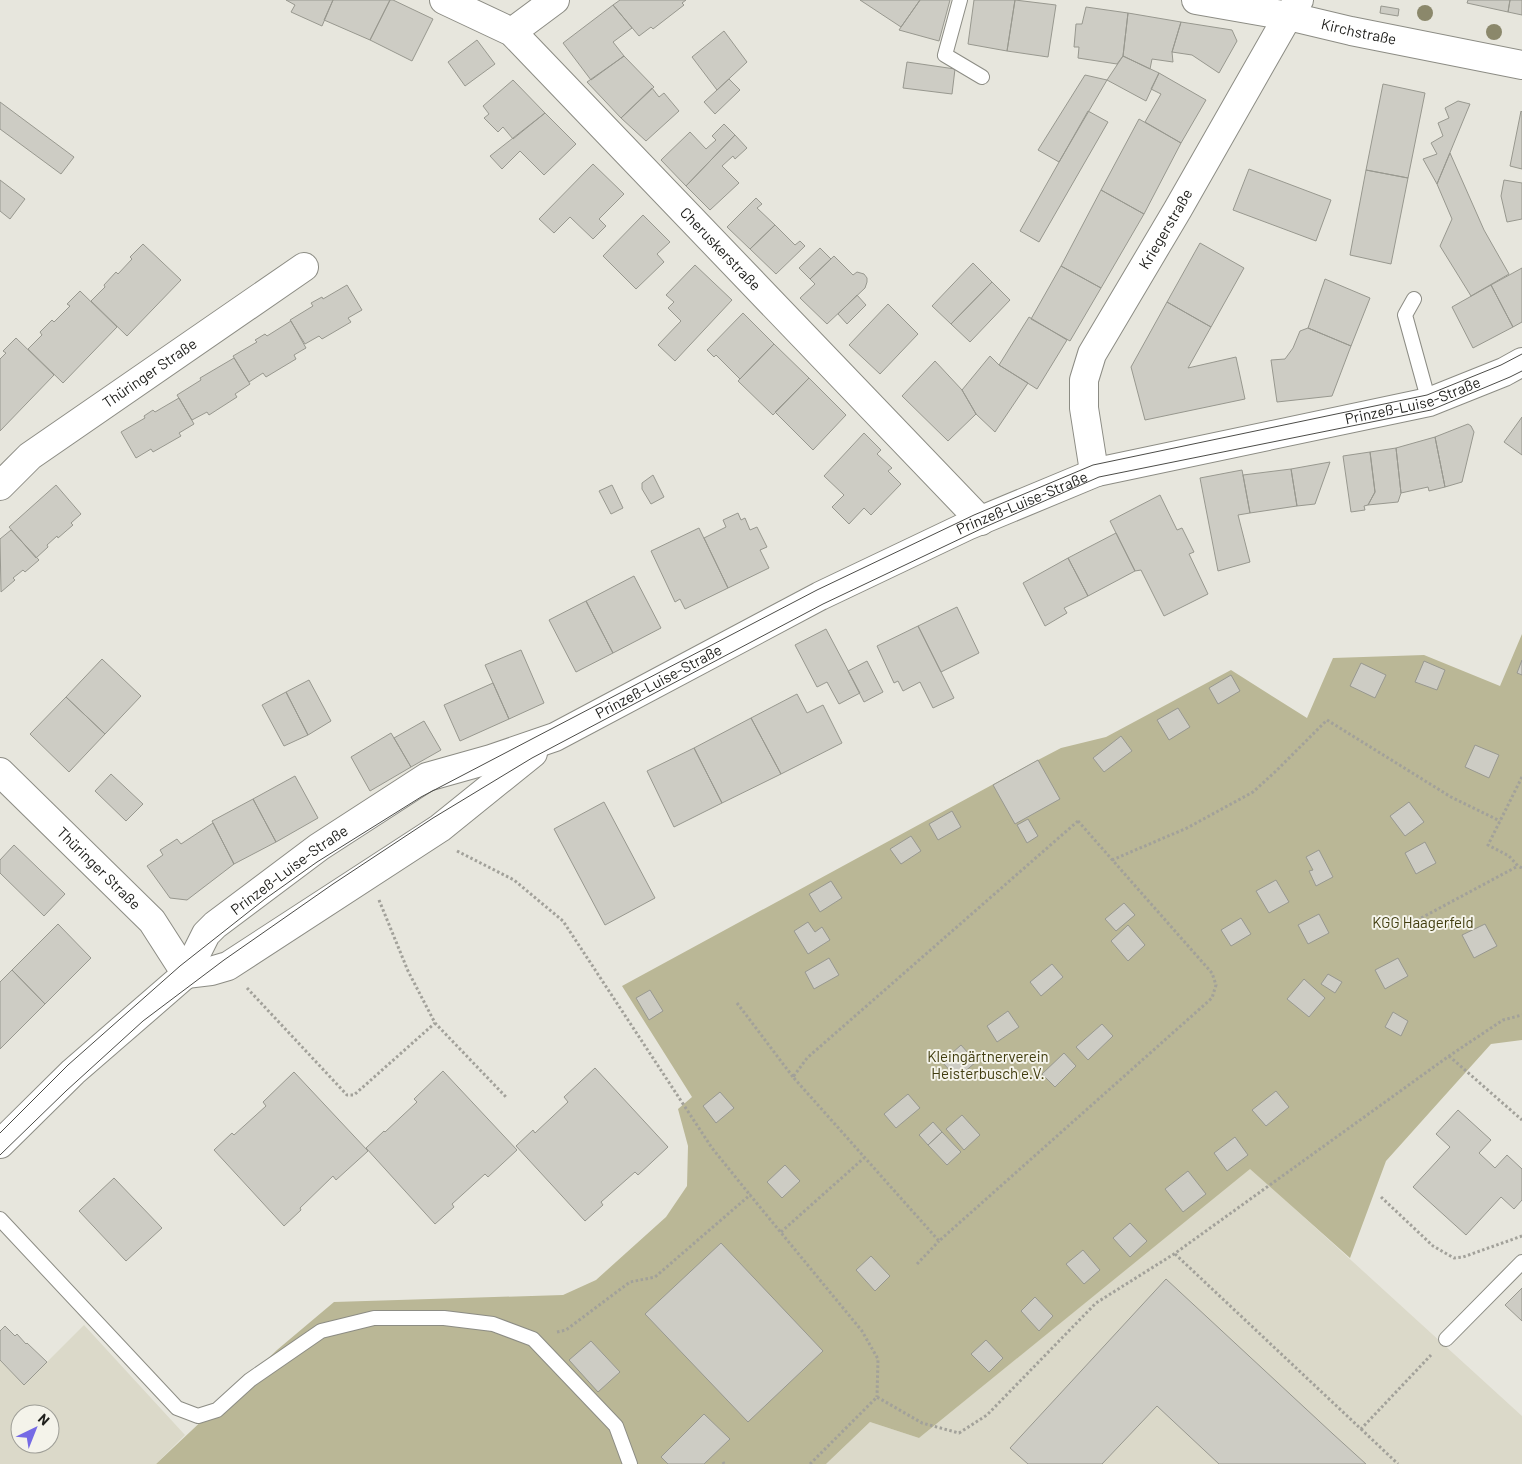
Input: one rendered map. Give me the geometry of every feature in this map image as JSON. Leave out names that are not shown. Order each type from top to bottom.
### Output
[{"type":"street","name":"Cheruskerstraße","points":[[444,0],[512,32],[981,521]]},
{"type":"street","points":[[512,32],[556,0]]},
{"type":"street","name":"Kirchstraße","points":[[1196,0],[1293,8],[1351,31],[1522,65]]},
{"type":"street","name":"Kriegerstraße","points":[[1097,472],[1094,465],[1084,408],[1084,380],[1092,354],[1178,209],[1293,8]]},
{"type":"street","name":"Thüringer Straße","points":[[0,486],[30,456],[304,267]]},
{"type":"street","name":"Prinzeß-Luise-Straße","points":[[0,1144],[73,1072],[186,974],[206,934],[215,925],[319,847],[427,777],[491,759],[555,736],[820,596],[981,521],[1097,472],[1430,402],[1504,372],[1522,362]]},
{"type":"street","name":"Prinzeß-Luise-Straße","points":[[186,974],[211,971],[228,966],[440,828],[502,776],[555,736]]},
{"type":"street","name":"Thüringer Straße","points":[[0,772],[152,921],[186,974]]},
{"type":"lane","points":[[960,0],[945,54],[982,77]]},
{"type":"lane","points":[[1414,299],[1405,315],[1430,402]]},
{"type":"lane","points":[[0,1219],[177,1408],[198,1416],[216,1410],[250,1380],[322,1331],[374,1318],[444,1318],[493,1324],[533,1339],[616,1426],[630,1464]]},
{"type":"lane","points":[[1446,1339],[1522,1262]]},
{"type":"path","points":[[1112,860],[1187,828],[1253,792],[1327,720],[1451,797],[1500,821]]},
{"type":"path","points":[[1408,925],[1520,867],[1509,856],[1488,844],[1522,777]]},
{"type":"path","points":[[793,1078],[807,1058],[1078,821],[1212,973],[1216,985],[1212,998],[939,1241],[917,1264]]},
{"type":"path","points":[[440,828],[455,850],[514,880],[563,921],[712,1148],[862,1331],[878,1359],[877,1397],[810,1464]]},
{"type":"path","points":[[368,874],[408,971],[435,1023],[506,1097]]},
{"type":"path","points":[[228,966],[347,1095],[354,1095],[435,1023]]},
{"type":"path","points":[[737,1003],[793,1078],[939,1241]]},
{"type":"path","points":[[877,1397],[922,1423],[959,1433],[987,1415],[1096,1303],[1174,1254],[1449,1056],[1503,1020],[1522,1014]]},
{"type":"path","points":[[1449,1056],[1522,1120]]},
{"type":"path","points":[[780,1232],[864,1158]]},
{"type":"path","points":[[533,1339],[566,1330],[630,1282],[655,1277],[750,1195]]},
{"type":"path","points":[[1381,1198],[1433,1246],[1454,1258],[1463,1257],[1522,1236]]},
{"type":"path","points":[[1514,1243],[1522,1236]]},
{"type":"path","points":[[1174,1254],[1398,1464]]},
{"type":"path","points":[[1361,1429],[1446,1339]]},
{"type":"shaded area","points":[[1250,1168],[1522,1416],[1522,1464],[826,1464],[870,1422],[919,1438]]},
{"type":"shaded area","points":[[84,1325],[185,1435],[156,1464],[0,1464],[0,1360],[24,1385]]},
{"type":"green space","points":[[1522,634],[1522,1040],[1491,1044],[1386,1161],[1350,1258],[1250,1169],[919,1438],[870,1422],[826,1464],[156,1464],[277,1350],[334,1302],[563,1295],[596,1280],[666,1217],[687,1186],[688,1146],[678,1109],[692,1097],[622,986],[1061,748],[1106,737],[1231,670],[1307,718],[1333,658],[1424,655],[1500,686]]},
{"type":"building","points":[[286,0],[333,0],[322,26],[291,12],[295,5]]},
{"type":"building","points":[[333,0],[390,0],[370,40],[324,20]]},
{"type":"building","points":[[390,0],[433,19],[412,61],[370,40]]},
{"type":"building","points":[[620,0],[686,0],[682,3],[684,5],[653,29],[651,27],[639,36],[613,5]]},
{"type":"building","points":[[860,0],[920,0],[901,27]]},
{"type":"building","points":[[920,0],[950,0],[939,41],[899,30]]},
{"type":"building","points":[[974,0],[1015,0],[1007,51],[968,44]]},
{"type":"building","points":[[1015,0],[1056,5],[1048,57],[1007,51]]},
{"type":"building","points":[[1468,0],[1510,0],[1508,12],[1467,3]]},
{"type":"building","points":[[1510,0],[1522,0],[1522,15],[1508,12]]},
{"type":"building","points":[[613,5],[632,28],[613,42],[624,56],[591,80],[563,43]]},
{"type":"building","points":[[1381,6],[1399,9],[1398,16],[1380,13]]},
{"type":"building","points":[[1086,7],[1128,13],[1123,56],[1117,64],[1078,58],[1079,47],[1074,47],[1076,24],[1082,24]]},
{"type":"building","points":[[1128,13],[1181,22],[1172,52],[1173,62],[1152,59],[1150,69],[1123,56]]},
{"type":"building","points":[[1181,22],[1232,30],[1237,41],[1219,73],[1192,55],[1172,52]]},
{"type":"building","points":[[724,31],[747,62],[717,90],[692,57]]},
{"type":"building","points":[[477,40],[495,64],[465,86],[448,62]]},
{"type":"building","points":[[624,56],[654,87],[621,118],[587,82]]},
{"type":"building","points":[[1123,56],[1159,73],[1146,101],[1107,80]]},
{"type":"building","points":[[907,62],[955,69],[952,94],[903,88]]},
{"type":"building","points":[[1159,73],[1206,100],[1181,143],[1145,122],[1161,94],[1151,89]]},
{"type":"building","points":[[1085,75],[1107,80],[1059,162],[1038,150]]},
{"type":"building","points":[[729,79],[740,90],[715,114],[704,102]]},
{"type":"building","points":[[513,80],[545,113],[513,139],[503,127],[498,132],[484,118],[489,114],[483,106]]},
{"type":"building","points":[[1383,84],[1425,93],[1408,178],[1366,170]]},
{"type":"building","points":[[652,88],[659,97],[664,93],[679,111],[646,141],[621,118]]},
{"type":"building","points":[[1458,101],[1470,104],[1437,184],[1423,159],[1437,154],[1431,143],[1443,136],[1438,123],[1449,118],[1445,108]]},
{"type":"building","points":[[0,102],[74,157],[61,174],[0,129]]},
{"type":"building","points":[[1088,111],[1108,122],[1039,242],[1020,231]]},
{"type":"building","points":[[1522,112],[1522,169],[1510,166]]},
{"type":"building","points":[[545,113],[576,144],[544,175],[520,151],[502,169],[490,156]]},
{"type":"building","points":[[1139,119],[1181,143],[1144,214],[1101,190]]},
{"type":"building","points":[[724,124],[735,135],[686,186],[661,160],[690,132],[706,149],[716,140],[712,136]]},
{"type":"building","points":[[735,135],[747,148],[735,159],[733,156],[722,166],[739,183],[710,210],[686,186]]},
{"type":"building","points":[[1450,153],[1484,230],[1509,274],[1471,296],[1440,246],[1452,219],[1437,184]]},
{"type":"building","points":[[593,164],[624,194],[599,219],[606,226],[593,239],[570,217],[554,233],[539,219]]},
{"type":"building","points":[[1249,169],[1331,200],[1316,241],[1233,210]]},
{"type":"building","points":[[1366,170],[1408,178],[1391,264],[1350,255]]},
{"type":"building","points":[[0,180],[25,199],[10,219],[0,211]]},
{"type":"building","points":[[1504,180],[1522,183],[1522,219],[1507,222],[1501,196]]},
{"type":"building","points":[[1101,190],[1144,214],[1101,288],[1061,266]]},
{"type":"building","points":[[756,198],[762,204],[757,208],[775,225],[750,249],[727,227]]},
{"type":"building","points":[[643,215],[670,242],[657,254],[664,262],[636,289],[603,256]]},
{"type":"building","points":[[775,225],[795,245],[800,241],[805,246],[776,274],[750,249]]},
{"type":"building","points":[[1200,243],[1244,268],[1211,327],[1167,302]]},
{"type":"building","points":[[143,244],[181,280],[127,336],[91,301],[116,272],[118,274],[132,259],[130,257]]},
{"type":"building","points":[[820,248],[831,259],[810,279],[799,268]]},
{"type":"building","points":[[834,256],[853,275],[857,272],[864,274],[867,282],[865,288],[827,324],[800,298],[815,284],[810,279]]},
{"type":"building","points":[[973,263],[992,282],[951,324],[932,306]]},
{"type":"building","points":[[695,265],[732,300],[675,361],[658,345],[681,321],[668,308],[674,302],[666,295]]},
{"type":"building","points":[[1061,266],[1101,288],[1070,341],[1031,319]]},
{"type":"building","points":[[1522,268],[1522,322],[1513,327],[1491,285]]},
{"type":"building","points":[[1325,279],[1370,298],[1351,346],[1308,328]]},
{"type":"building","points":[[992,282],[1010,300],[970,342],[951,324]]},
{"type":"building","points":[[347,285],[362,310],[348,318],[351,322],[322,339],[319,336],[305,344],[290,320],[313,306],[311,303],[322,297],[323,299]]},
{"type":"building","points":[[1491,285],[1513,327],[1473,348],[1452,307]]},
{"type":"building","points":[[80,291],[117,327],[63,383],[28,349],[42,335],[40,332],[52,320],[54,322],[70,306],[67,304]]},
{"type":"building","points":[[857,295],[866,305],[847,324],[838,314]]},
{"type":"building","points":[[1167,302],[1211,327],[1188,368],[1236,357],[1245,399],[1145,420],[1131,367]]},
{"type":"building","points":[[888,304],[918,334],[880,374],[849,345]]},
{"type":"building","points":[[743,313],[774,344],[740,379],[716,355],[714,357],[707,350]]},
{"type":"building","points":[[1029,317],[1067,340],[1037,389],[999,365]]},
{"type":"building","points":[[291,321],[306,348],[294,355],[296,359],[266,377],[263,373],[249,382],[233,356],[257,342],[255,340],[265,334],[267,336]]},
{"type":"building","points":[[1308,328],[1351,346],[1332,396],[1277,402],[1271,360],[1285,359],[1293,348],[1300,331]]},
{"type":"building","points":[[16,338],[54,375],[0,431],[0,359],[6,353],[3,351]]},
{"type":"building","points":[[774,344],[809,378],[773,415],[738,381]]},
{"type":"building","points":[[990,356],[999,365],[1028,383],[995,432],[976,414],[962,390]]},
{"type":"building","points":[[234,358],[250,384],[235,394],[237,397],[209,415],[207,412],[192,420],[177,395],[201,380],[200,378]]},
{"type":"building","points":[[935,361],[962,390],[976,414],[948,441],[902,396]]},
{"type":"building","points":[[809,378],[846,415],[813,450],[775,412]]},
{"type":"building","points":[[179,398],[194,424],[179,433],[181,436],[153,452],[151,449],[136,458],[121,432],[145,418],[144,416],[153,410],[155,412]]},
{"type":"building","points":[[1522,417],[1522,455],[1504,442]]},
{"type":"building","points":[[1468,424],[1474,432],[1462,482],[1445,487],[1435,437]]},
{"type":"building","points":[[864,433],[881,450],[877,454],[892,468],[888,471],[901,484],[871,515],[864,508],[849,524],[832,507],[844,495],[824,476]]},
{"type":"building","points":[[1435,437],[1445,487],[1429,491],[1428,487],[1401,493],[1396,448]]},
{"type":"building","points":[[1396,448],[1401,493],[1398,502],[1368,505],[1375,492],[1370,452]]},
{"type":"building","points":[[1370,452],[1375,492],[1368,505],[1364,506],[1365,510],[1351,512],[1343,456]]},
{"type":"building","points":[[1330,462],[1315,504],[1297,506],[1291,469]]},
{"type":"building","points":[[1291,469],[1297,506],[1250,513],[1243,475]]},
{"type":"building","points":[[1242,470],[1250,513],[1238,515],[1250,562],[1218,571],[1200,478]]},
{"type":"building","points":[[653,475],[664,497],[651,504],[642,489],[642,483]]},
{"type":"building","points":[[56,485],[81,514],[71,523],[73,525],[58,538],[57,536],[36,558],[9,527]]},
{"type":"building","points":[[612,485],[623,508],[611,514],[599,491]]},
{"type":"building","points":[[1160,495],[1177,530],[1182,528],[1194,552],[1189,554],[1208,594],[1164,616],[1141,570],[1135,571],[1110,521]]},
{"type":"building","points":[[738,513],[741,520],[745,518],[750,530],[757,527],[767,547],[760,550],[769,568],[728,588],[704,538],[726,527],[723,520]]},
{"type":"building","points":[[699,528],[728,588],[685,609],[680,599],[675,602],[651,551]]},
{"type":"building","points":[[11,530],[39,560],[25,572],[23,570],[13,578],[15,580],[1,592],[0,539]]},
{"type":"building","points":[[1116,533],[1135,571],[1088,596],[1068,558]]},
{"type":"building","points":[[1068,558],[1088,596],[1064,608],[1067,613],[1045,626],[1023,583]]},
{"type":"building","points":[[634,576],[661,628],[613,653],[586,601]]},
{"type":"building","points":[[586,601],[613,653],[576,672],[549,620]]},
{"type":"building","points":[[957,607],[979,653],[941,672],[918,626]]},
{"type":"building","points":[[918,626],[954,698],[933,708],[920,682],[903,691],[898,681],[894,683],[877,646]]},
{"type":"building","points":[[826,629],[860,693],[839,704],[827,682],[817,687],[795,645]]},
{"type":"building","points":[[521,650],[544,703],[509,719],[485,665]]},
{"type":"building","points":[[102,659],[141,696],[105,734],[66,697]]},
{"type":"building","points":[[1522,660],[1522,675],[1517,673]]},
{"type":"building","points":[[867,661],[883,692],[864,702],[848,671]]},
{"type":"building","points":[[1424,661],[1445,670],[1437,690],[1415,682]]},
{"type":"building","points":[[1361,663],[1386,675],[1375,698],[1350,686]]},
{"type":"building","points":[[1231,675],[1240,691],[1218,704],[1209,688]]},
{"type":"building","points":[[309,680],[331,721],[308,735],[286,692]]},
{"type":"building","points":[[493,683],[509,719],[460,741],[444,705]]},
{"type":"building","points":[[286,692],[308,735],[284,746],[262,705]]},
{"type":"building","points":[[797,694],[807,713],[823,705],[842,743],[781,774],[751,718]]},
{"type":"building","points":[[66,697],[105,734],[69,772],[30,734]]},
{"type":"building","points":[[1178,708],[1190,727],[1169,740],[1157,720]]},
{"type":"building","points":[[751,718],[781,774],[722,803],[694,748]]},
{"type":"building","points":[[424,721],[441,750],[411,767],[394,738]]},
{"type":"building","points":[[391,733],[411,767],[370,791],[351,757]]},
{"type":"building","points":[[1121,736],[1132,751],[1104,772],[1093,758]]},
{"type":"building","points":[[1475,745],[1499,755],[1489,778],[1465,767]]},
{"type":"building","points":[[694,748],[722,803],[674,827],[647,771]]},
{"type":"building","points":[[1038,760],[1060,799],[1015,824],[993,785]]},
{"type":"building","points":[[111,774],[143,804],[126,821],[95,791]]},
{"type":"building","points":[[295,776],[318,818],[276,842],[253,799]]},
{"type":"building","points":[[253,799],[276,842],[234,864],[212,821]]},
{"type":"building","points":[[604,802],[655,898],[605,925],[554,829]]},
{"type":"building","points":[[1409,802],[1424,822],[1405,836],[1390,816]]},
{"type":"building","points":[[952,811],[961,827],[938,840],[929,824]]},
{"type":"building","points":[[1028,819],[1038,836],[1027,843],[1017,825]]},
{"type":"building","points":[[213,823],[234,864],[187,900],[170,898],[147,866],[163,855],[160,850],[177,839],[181,844]]},
{"type":"building","points":[[911,836],[921,851],[901,864],[890,849]]},
{"type":"building","points":[[1425,842],[1436,863],[1416,874],[1405,853]]},
{"type":"building","points":[[14,845],[65,894],[44,916],[0,873],[0,860]]},
{"type":"building","points":[[1319,850],[1333,877],[1316,886],[1309,871],[1313,870],[1306,857]]},
{"type":"building","points":[[1276,880],[1289,902],[1269,913],[1256,891]]},
{"type":"building","points":[[831,881],[842,898],[820,912],[809,894]]},
{"type":"building","points":[[1124,903],[1135,915],[1116,931],[1105,919]]},
{"type":"building","points":[[1319,914],[1329,933],[1308,944],[1298,925]]},
{"type":"building","points":[[1241,918],[1251,934],[1231,946],[1221,930]]},
{"type":"building","points":[[808,922],[815,932],[822,927],[830,940],[808,954],[794,931]]},
{"type":"building","points":[[58,924],[91,958],[45,1004],[12,970]]},
{"type":"building","points":[[1485,924],[1497,946],[1474,958],[1462,935]]},
{"type":"building","points":[[1128,925],[1145,945],[1128,961],[1111,941]]},
{"type":"building","points":[[829,958],[839,975],[814,989],[805,972]]},
{"type":"building","points":[[1398,958],[1408,976],[1385,989],[1375,970]]},
{"type":"building","points":[[1052,964],[1063,977],[1041,996],[1030,982]]},
{"type":"building","points":[[12,970],[45,1004],[0,1049],[0,982]]},
{"type":"building","points":[[1328,974],[1342,982],[1335,993],[1321,984]]},
{"type":"building","points":[[1304,979],[1325,998],[1309,1017],[1287,999]]},
{"type":"building","points":[[650,990],[663,1011],[649,1020],[636,998]]},
{"type":"building","points":[[1008,1011],[1019,1027],[997,1042],[987,1026]]},
{"type":"building","points":[[1393,1012],[1408,1021],[1401,1036],[1385,1027]]},
{"type":"building","points":[[1102,1024],[1113,1036],[1088,1060],[1076,1047]]},
{"type":"building","points":[[961,1045],[976,1062],[957,1078],[942,1062]]},
{"type":"building","points":[[1064,1053],[1076,1066],[1055,1087],[1042,1074]]},
{"type":"building","points":[[595,1068],[668,1147],[638,1175],[635,1172],[601,1202],[603,1205],[585,1221],[516,1146],[533,1130],[535,1133],[568,1102],[564,1097]]},
{"type":"building","points":[[443,1071],[517,1150],[488,1177],[485,1174],[452,1204],[454,1207],[435,1224],[366,1148],[417,1102],[414,1099]]},
{"type":"building","points":[[294,1072],[368,1151],[336,1180],[333,1176],[284,1226],[214,1150],[266,1106],[263,1102]]},
{"type":"building","points":[[1276,1091],[1289,1107],[1266,1126],[1252,1110]]},
{"type":"building","points":[[720,1092],[734,1108],[716,1123],[703,1106]]},
{"type":"building","points":[[908,1094],[920,1108],[896,1128],[884,1114]]},
{"type":"building","points":[[1458,1110],[1491,1140],[1479,1153],[1495,1168],[1507,1155],[1522,1169],[1522,1200],[1514,1209],[1501,1197],[1466,1235],[1413,1187],[1450,1147],[1436,1134]]},
{"type":"building","points":[[962,1115],[980,1135],[964,1150],[946,1129]]},
{"type":"building","points":[[933,1122],[942,1132],[928,1145],[919,1135]]},
{"type":"building","points":[[942,1132],[961,1152],[947,1165],[928,1145]]},
{"type":"building","points":[[1235,1137],[1248,1155],[1227,1171],[1214,1153]]},
{"type":"building","points":[[785,1165],[800,1181],[782,1198],[767,1182]]},
{"type":"building","points":[[1188,1171],[1206,1194],[1183,1212],[1165,1189]]},
{"type":"building","points":[[114,1178],[162,1228],[126,1261],[79,1211]]},
{"type":"building","points":[[1130,1223],[1147,1241],[1130,1257],[1113,1238]]},
{"type":"building","points":[[721,1243],[823,1351],[748,1422],[645,1314]]},
{"type":"building","points":[[1083,1250],[1100,1270],[1084,1284],[1066,1264]]},
{"type":"building","points":[[871,1256],[890,1276],[875,1291],[856,1270]]},
{"type":"building","points":[[1166,1279],[1366,1464],[1219,1464],[1157,1406],[1102,1464],[1028,1464],[1010,1448]]},
{"type":"building","points":[[1522,1288],[1522,1321],[1505,1305]]},
{"type":"building","points":[[1035,1297],[1053,1316],[1039,1331],[1021,1311]]},
{"type":"building","points":[[5,1326],[15,1336],[17,1334],[47,1362],[24,1385],[0,1360],[0,1331]]},
{"type":"building","points":[[986,1340],[1003,1358],[989,1372],[971,1354]]},
{"type":"building","points":[[591,1341],[620,1372],[598,1392],[569,1360]]},
{"type":"building","points":[[704,1414],[730,1439],[704,1464],[668,1464],[661,1457]]},
{"type":"tram line","points":[[0,1133],[68,1065],[180,966],[265,899],[317,862],[421,797],[817,590],[974,515],[1093,465],[1427,395],[1501,365],[1522,354]]},
{"type":"tram line","points":[[0,1155],[66,1091],[143,1021],[224,960],[333,884],[433,818],[532,758],[823,604],[985,527],[1099,477],[1431,410],[1522,371]]},
{"type":"park label","name":"KGG Haagerfeld","points":[[1423,923]]},
{"type":"park label","name":"Kleingärtnerverein Heisterbusch e.V.","points":[[988,1066]]}]
